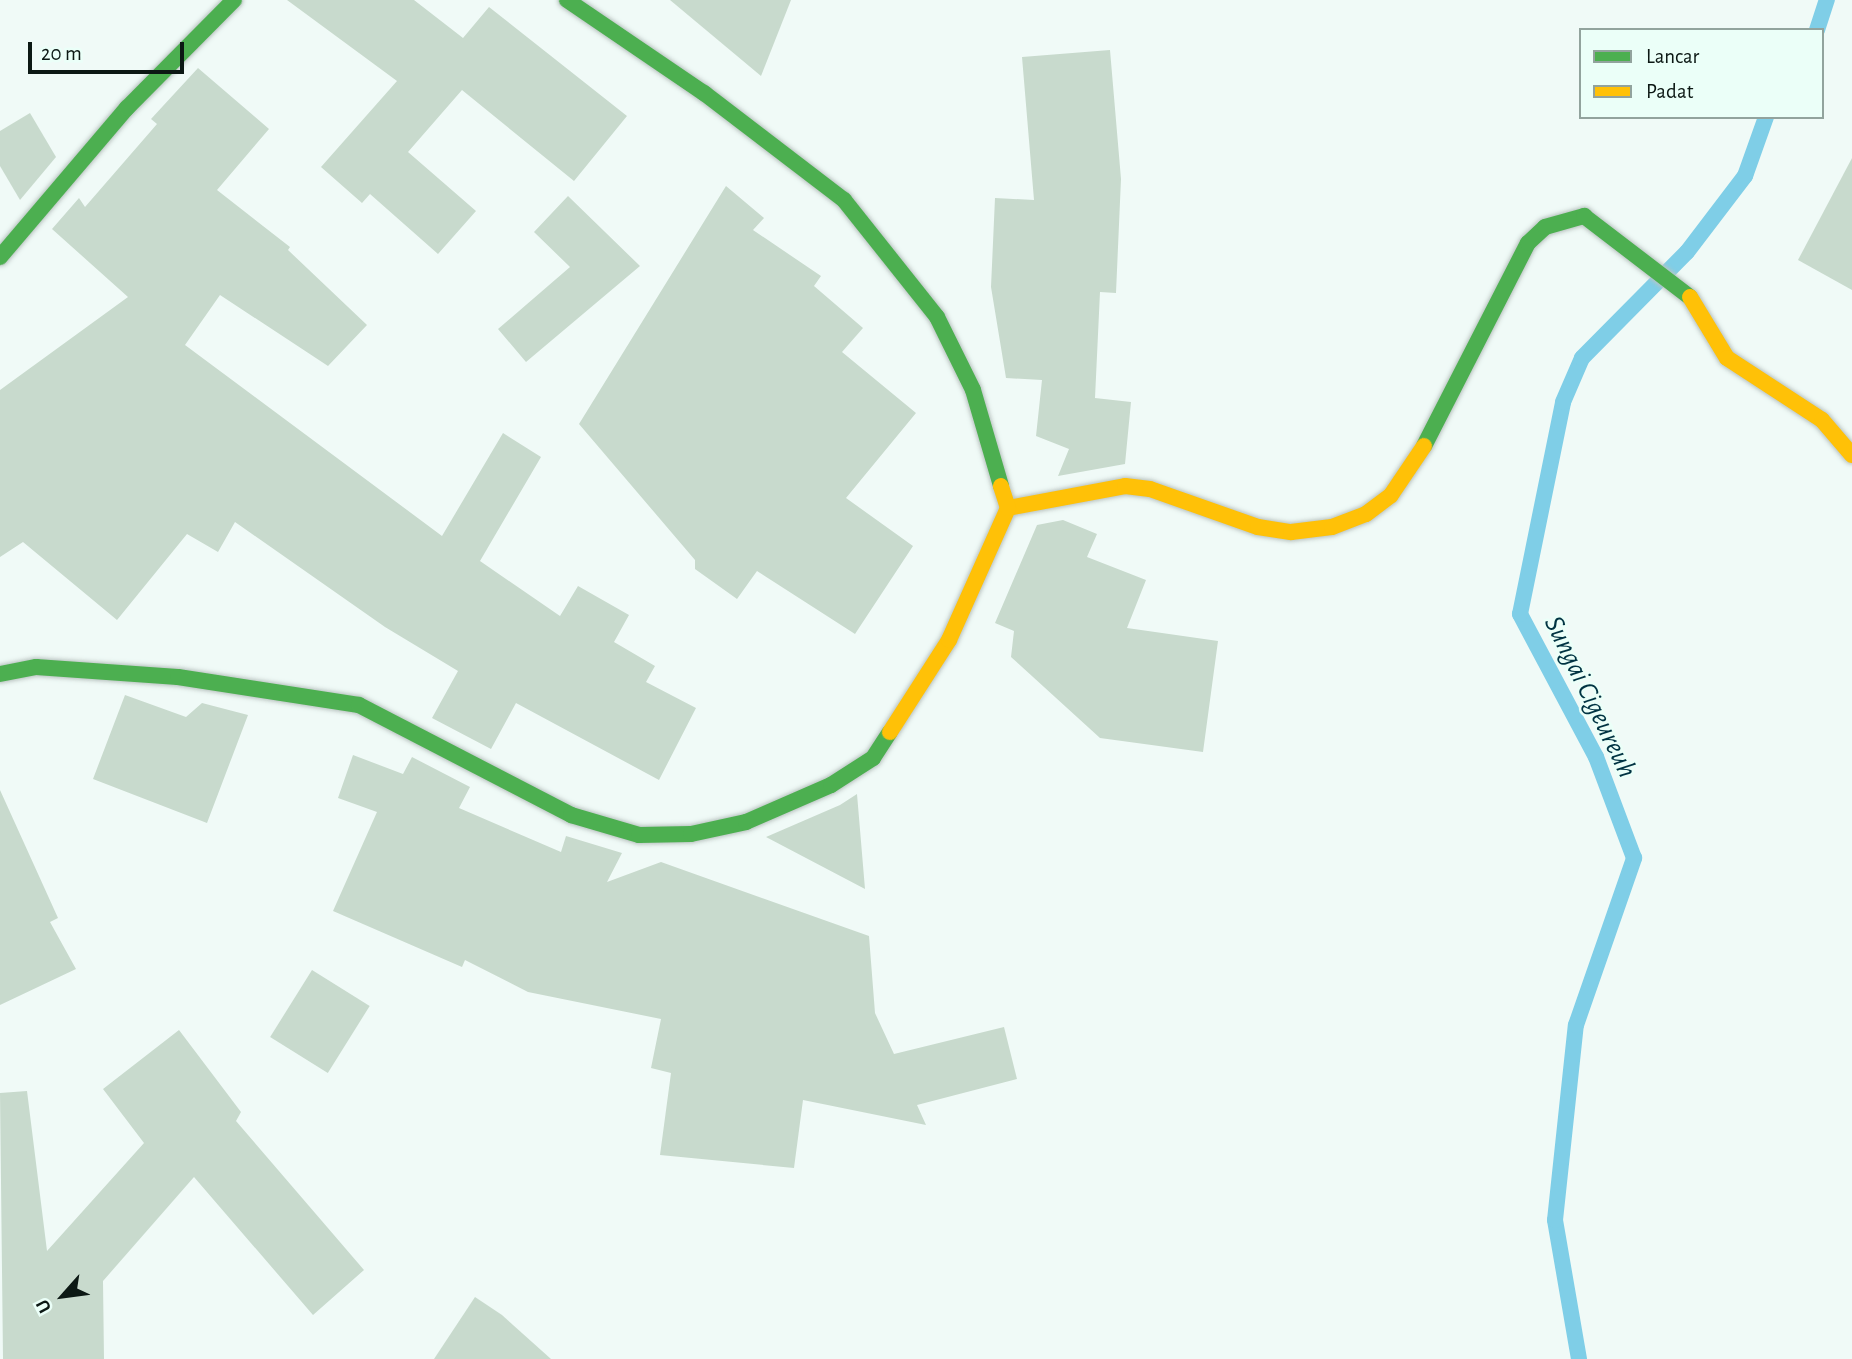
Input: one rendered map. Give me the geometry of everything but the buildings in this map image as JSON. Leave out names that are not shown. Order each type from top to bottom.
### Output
[{"type":"street","points":[[0,257],[127,108],[234,0]]},
{"type":"street","points":[[0,674],[36,667],[178,677],[359,705],[571,815],[639,835],[691,834],[746,822],[831,785],[873,758],[948,640],[1007,508],[973,390],[937,317],[844,200],[704,93],[568,0]]},
{"type":"street","points":[[1007,508],[1125,486],[1150,489],[1258,527],[1291,532],[1332,527],[1366,514],[1391,495],[1414,466],[1528,243],[1545,227],[1584,216],[1674,282],[1702,313],[1727,358],[1822,420],[1852,455]]},
{"type":"waterway","name":"Sungai Cigeureuh","points":[[1818,28],[1827,0]]},
{"type":"waterway","name":"Sungai Cigeureuh","points":[[1579,1359],[1555,1220],[1576,1025],[1634,858],[1596,757],[1520,614],[1563,402],[1582,358],[1687,252],[1745,176],[1765,119]]},
{"type":"traffic: fast","points":[[0,257],[127,108],[234,0]]},
{"type":"traffic: fast","points":[[567,0],[704,93],[844,200],[937,317],[973,390],[1001,486]]},
{"type":"traffic: fast","points":[[1424,446],[1528,243],[1545,227],[1584,216],[1690,297]]},
{"type":"traffic: fast","points":[[0,674],[36,667],[178,677],[359,705],[571,815],[639,835],[691,834],[746,822],[831,785],[873,758],[890,732]]},
{"type":"traffic: slow","points":[[1690,297],[1727,358],[1822,420],[1852,455]]},
{"type":"traffic: slow","points":[[1008,508],[1125,486],[1150,489],[1258,527],[1291,532],[1332,527],[1366,514],[1391,495],[1424,446]]},
{"type":"traffic: slow","points":[[890,732],[949,640],[1008,508],[1001,486]]}]
